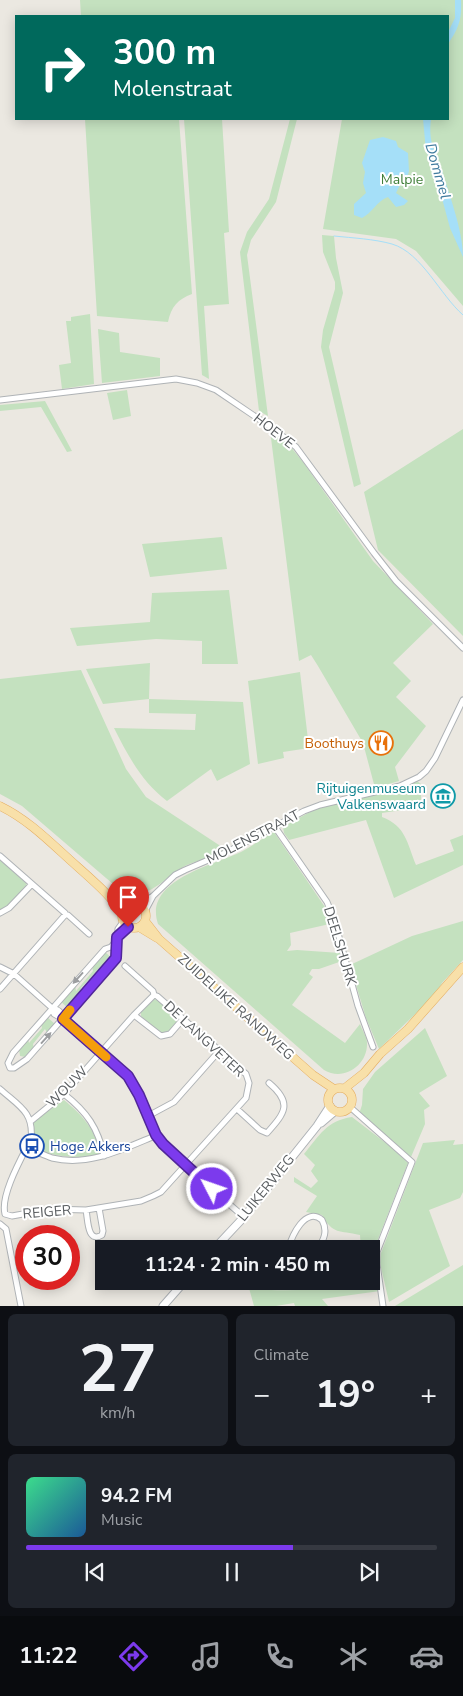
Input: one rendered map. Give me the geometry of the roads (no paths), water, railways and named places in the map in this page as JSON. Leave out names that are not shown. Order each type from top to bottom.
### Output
[{"type":"main road","points":[[0,806],[25,821],[125,909],[125,925],[132,928],[142,924],[142,908],[135,904],[125,909]]},
{"type":"main road","name":"ZUIDELIJKE RANDWEG","points":[[142,924],[331,1092]]},
{"type":"main road","points":[[348,1091],[380,1054],[408,1029],[463,967]]},
{"type":"main road","points":[[342,1087],[348,1091],[352,1100],[350,1107],[343,1112],[333,1108],[328,1102],[331,1092],[342,1087]]},
{"type":"street","name":"HOEVE","points":[[0,400],[176,379],[197,383],[216,390],[275,430],[296,448],[390,574],[463,648]]},
{"type":"street","name":"MOLENSTRAAT","points":[[142,908],[175,875],[227,852],[304,811],[320,805],[400,786],[419,776],[426,771],[435,758],[463,700]]},
{"type":"street","name":"DEELSHURK","points":[[275,827],[327,902],[334,919],[358,1006],[373,1047]]},
{"type":"street","points":[[0,856],[65,915],[68,915],[89,934]]},
{"type":"street","points":[[0,913],[9,908],[32,884]]},
{"type":"street","points":[[0,989],[65,915]]},
{"type":"street","points":[[117,939],[105,949],[12,1053],[8,1063],[10,1068],[14,1068],[24,1062],[116,958],[118,929],[125,925]]},
{"type":"street","points":[[108,948],[116,954]]},
{"type":"street","name":"DE LANGVETER","points":[[125,966],[153,991],[154,995],[246,1074],[249,1083],[246,1098],[185,1166]]},
{"type":"street","points":[[0,967],[14,974],[52,1008],[54,1014],[63,1019],[128,1076],[137,1090],[156,1135],[163,1144],[185,1166],[244,1217]]},
{"type":"street","name":"WOUW","points":[[31,1121],[64,1094],[100,1052],[154,995]]},
{"type":"street","points":[[134,1015],[161,1036],[170,1034],[183,1019]]},
{"type":"street","points":[[148,1116],[174,1102],[220,1050]]},
{"type":"street","points":[[237,1108],[260,1130],[267,1133],[281,1117],[285,1108],[284,1100],[269,1083]]},
{"type":"street","points":[[0,1089],[28,1114],[32,1130],[31,1140],[26,1148],[52,1158],[76,1160],[104,1156],[156,1135]]},
{"type":"street","points":[[64,1094],[89,1117],[101,1144],[104,1156]]},
{"type":"street","points":[[350,1107],[412,1162],[380,1242]]},
{"type":"street","name":"LUIKERWEG","points":[[222,1240],[244,1217],[333,1108]]},
{"type":"street","name":"REIGER","points":[[26,1148],[2,1191],[2,1210],[8,1215],[50,1209],[86,1210],[141,1201],[161,1192],[185,1166]]},
{"type":"street","name":"REIGER","points":[[86,1210],[90,1233],[93,1237],[98,1238],[102,1235],[103,1231],[99,1208]]},
{"type":"street","points":[[291,1240],[299,1226],[307,1218],[315,1216],[322,1220],[325,1228],[323,1240]]},
{"type":"street","points":[[1,1224],[6,1229],[20,1306]]},
{"type":"street","points":[[163,1306],[177,1290]]},
{"type":"street","points":[[380,1290],[383,1306]]},
{"type":"water","points":[[455,0],[461,0],[460,18],[455,33],[449,42],[449,30],[455,18]]},
{"type":"water","name":"Dommel","points":[[423,120],[431,120],[431,141],[456,214],[463,257],[450,228],[434,169],[426,151]]},
{"type":"water","points":[[383,137],[396,141],[398,147],[408,153],[409,171],[407,178],[400,185],[396,193],[408,201],[404,205],[396,207],[388,197],[362,218],[354,215],[354,204],[366,193],[363,183],[365,172],[362,163],[370,140]]},
{"type":"waterway","points":[[334,236],[378,241],[403,249],[422,265],[463,315]]},
{"type":"place","name":"Boothuys","points":[[381,743]]},
{"type":"place","name":"Rijtuigenmuseum Valkenswaard","points":[[443,796]]},
{"type":"place","name":"Hoge Akkers","points":[[32,1146]]},
{"type":"park label","name":"Malpie","points":[[402,179]]}]
